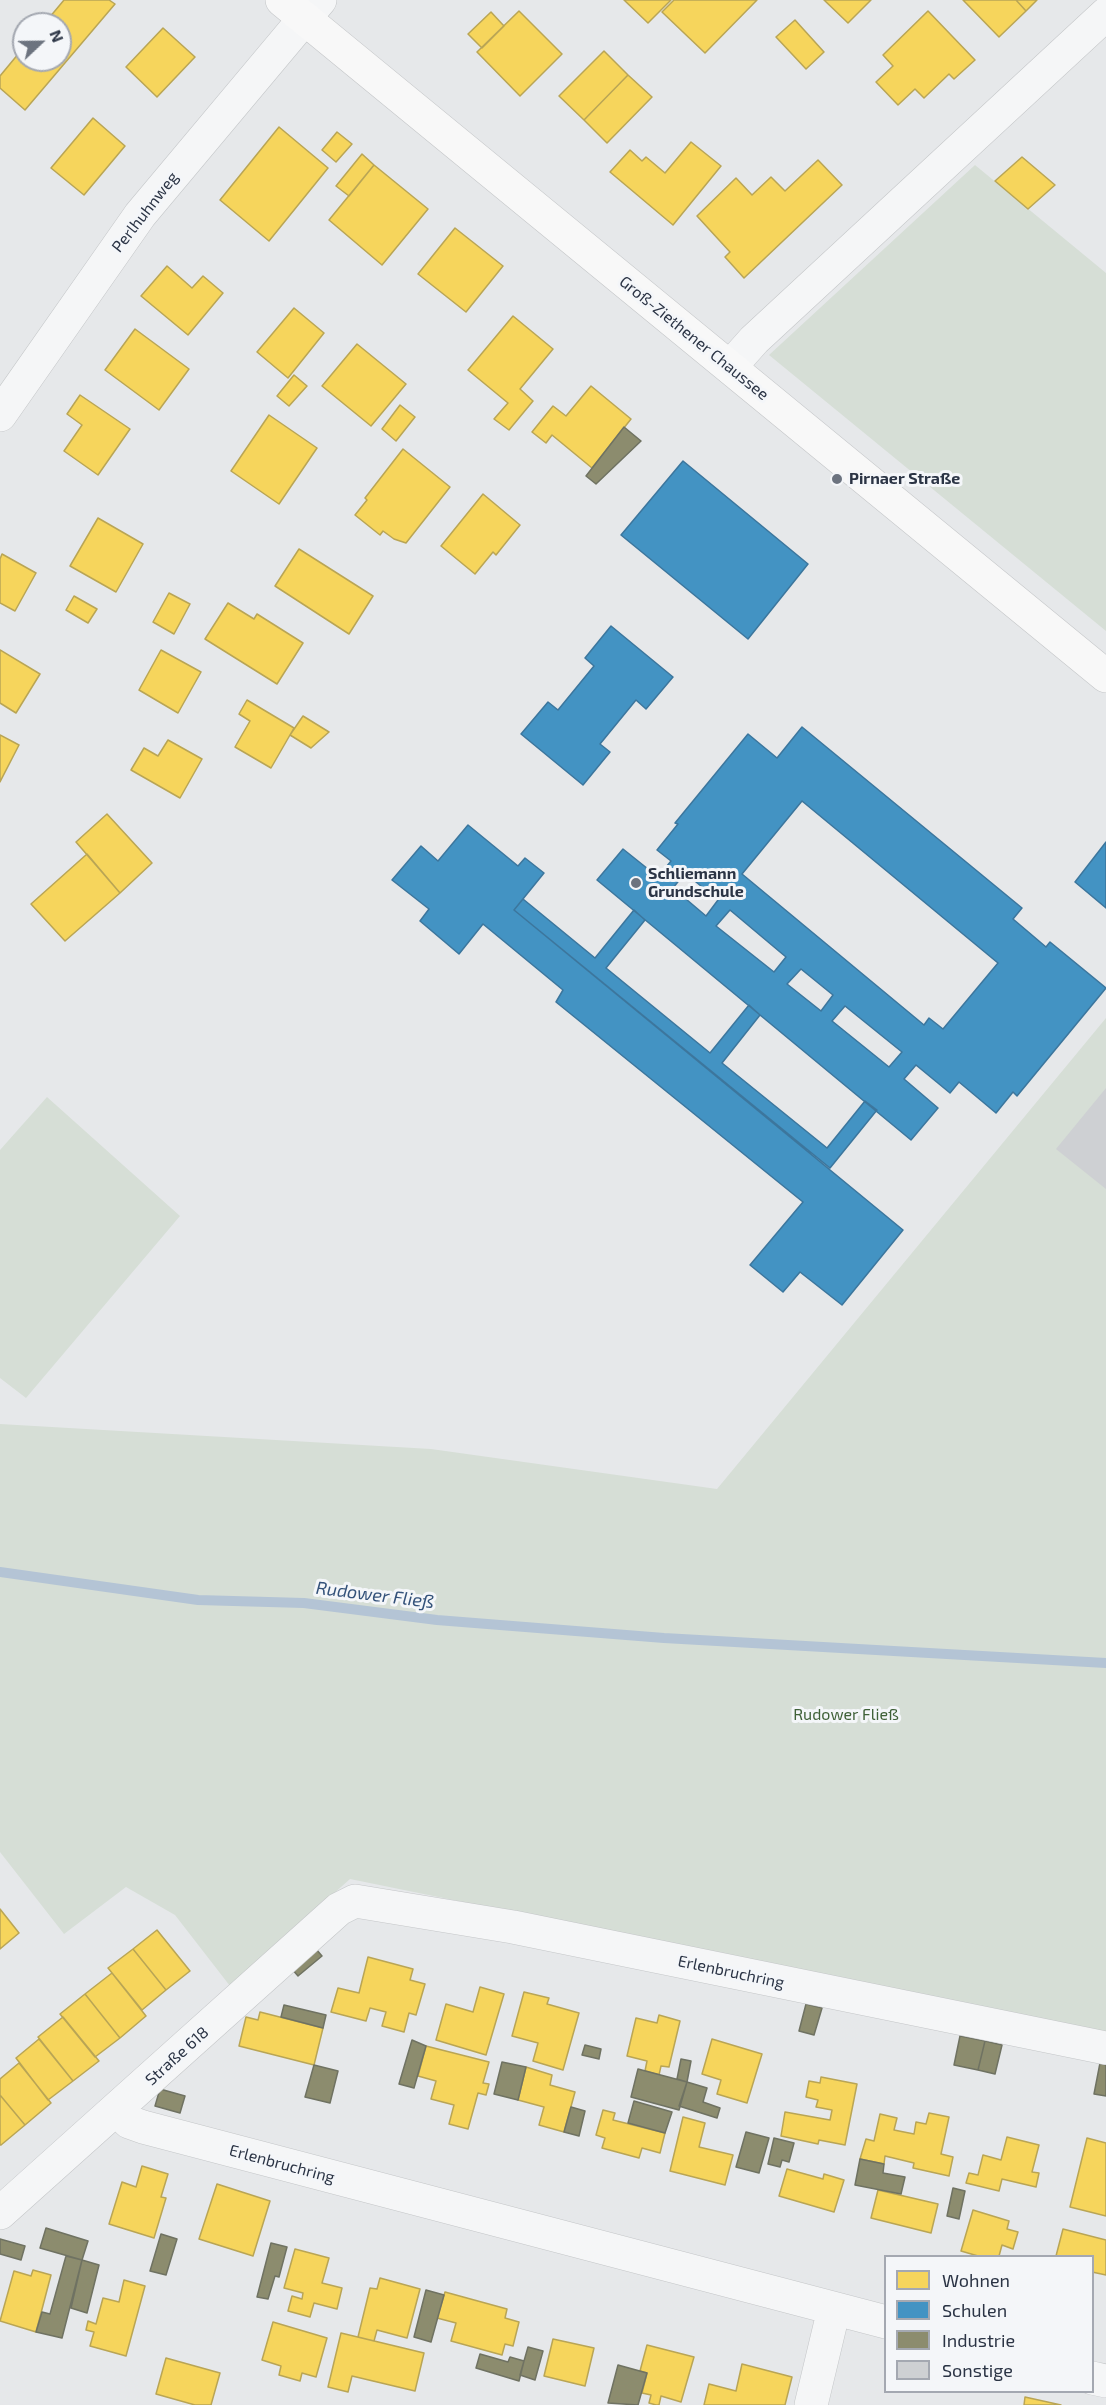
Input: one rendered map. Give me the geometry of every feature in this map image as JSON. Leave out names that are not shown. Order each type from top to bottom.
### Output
[{"type":"street","name":"Groß-Ziethener Chaussee","points":[[302,6],[730,367],[1106,676]]},
{"type":"street","name":"Perlhuhnweg","points":[[0,415],[140,215],[302,6]]},
{"type":"street","points":[[730,367],[754,340],[1106,14]]},
{"type":"street","name":"Erlenbruchring","points":[[356,1901],[513,1927],[1106,2048]]},
{"type":"street","name":"Straße 618","points":[[0,2213],[118,2110],[339,1909],[356,1901]]},
{"type":"street","name":"Erlenbruchring","points":[[118,2110],[129,2122],[143,2127],[884,2322]]},
{"type":"street","points":[[811,2405],[834,2309]]},
{"type":"green space","points":[[975,165],[1106,273],[1106,631],[769,355]]},
{"type":"green space","name":"Rudower Fließ","points":[[1106,1018],[1106,2033],[350,1879],[230,1986],[175,1915],[126,1887],[64,1934],[0,1852],[0,1424],[431,1449],[717,1489]]},
{"type":"green space","points":[[47,1097],[180,1216],[26,1398],[0,1378],[0,1150]]},
{"type":"building: Wohnen","points":[[64,0],[109,0],[115,4],[72,55],[72,12],[54,12]]},
{"type":"building: Wohnen","points":[[624,0],[671,0],[648,23]]},
{"type":"building: Wohnen","points":[[674,0],[757,0],[705,53],[662,12]]},
{"type":"building: Wohnen","points":[[824,0],[871,0],[848,23]]},
{"type":"building: Wohnen","points":[[963,0],[1016,0],[1026,11],[999,37]]},
{"type":"building: Wohnen","points":[[1016,0],[1037,0],[1026,11]]},
{"type":"building: Wohnen","points":[[519,11],[562,54],[520,96],[477,52]]},
{"type":"building: Wohnen","points":[[928,11],[975,60],[954,79],[949,74],[924,98],[915,89],[898,105],[876,82],[893,66],[883,55]]},
{"type":"building: Wohnen","points":[[491,12],[504,26],[482,48],[468,34]]},
{"type":"building: Wohnen","points":[[795,20],[824,52],[806,69],[776,37]]},
{"type":"building: Wohnen","points":[[163,28],[195,57],[157,97],[126,67]]},
{"type":"building: Wohnen","points":[[604,51],[628,75],[584,120],[559,96]]},
{"type":"building: Wohnen","points":[[12,62],[12,72],[57,72],[25,110],[0,88],[0,76]]},
{"type":"building: Wohnen","points":[[628,75],[652,97],[607,143],[584,120]]},
{"type":"building: Wohnen","points":[[93,118],[125,146],[84,195],[51,168]]},
{"type":"building: Wohnen","points":[[279,127],[328,168],[269,241],[220,200]]},
{"type":"building: Wohnen","points":[[337,132],[352,144],[336,162],[322,150]]},
{"type":"building: Wohnen","points":[[691,142],[721,166],[673,225],[610,172],[630,150],[642,161],[646,157],[665,173]]},
{"type":"building: Wohnen","points":[[362,154],[374,165],[349,196],[336,186]]},
{"type":"building: Wohnen","points":[[1022,157],[1055,185],[1028,209],[995,181]]},
{"type":"building: Wohnen","points":[[818,160],[842,185],[744,278],[725,257],[730,252],[697,216],[736,178],[752,195],[771,177],[785,191]]},
{"type":"building: Wohnen","points":[[374,165],[428,209],[382,265],[329,220]]},
{"type":"building: Wohnen","points":[[455,228],[503,266],[466,312],[418,274]]},
{"type":"building: Wohnen","points":[[167,266],[192,288],[203,276],[223,293],[188,335],[141,296]]},
{"type":"building: Wohnen","points":[[294,308],[324,333],[288,378],[257,352]]},
{"type":"building: Wohnen","points":[[513,316],[553,349],[520,389],[533,401],[509,430],[494,419],[508,403],[468,370]]},
{"type":"building: Wohnen","points":[[135,329],[189,369],[159,410],[105,370]]},
{"type":"building: Wohnen","points":[[357,344],[406,384],[371,426],[322,386]]},
{"type":"building: Wohnen","points":[[294,375],[307,386],[289,406],[277,396]]},
{"type":"building: Wohnen","points":[[591,386],[631,419],[592,468],[552,435],[546,443],[532,432],[553,406],[566,416]]},
{"type":"building: Wohnen","points":[[80,395],[130,429],[98,475],[64,451],[82,425],[67,414]]},
{"type":"building: Wohnen","points":[[400,405],[415,417],[396,441],[382,429]]},
{"type":"building: Wohnen","points":[[269,415],[317,448],[279,504],[231,471]]},
{"type":"building: Wohnen","points":[[403,449],[450,487],[406,543],[394,539],[383,531],[380,535],[355,515],[367,500],[365,498]]},
{"type":"building: Wohnen","points":[[483,494],[520,525],[496,555],[493,552],[475,574],[441,546]]},
{"type":"building: Wohnen","points":[[98,518],[143,544],[116,592],[70,566]]},
{"type":"building: Wohnen","points":[[299,549],[373,596],[349,634],[275,586]]},
{"type":"building: Wohnen","points":[[2,554],[36,573],[15,611],[0,603]]},
{"type":"building: Wohnen","points":[[169,593],[190,604],[174,634],[153,622]]},
{"type":"building: Wohnen","points":[[74,596],[97,609],[88,623],[66,610]]},
{"type":"building: Wohnen","points":[[228,603],[254,619],[257,614],[303,643],[277,684],[205,639]]},
{"type":"building: Wohnen","points":[[0,650],[40,674],[16,713],[0,703]]},
{"type":"building: Wohnen","points":[[161,650],[201,672],[178,713],[139,690]]},
{"type":"building: Wohnen","points":[[247,700],[294,728],[271,768],[235,747],[250,721],[239,714]]},
{"type":"building: Wohnen","points":[[303,716],[329,732],[311,748],[290,735]]},
{"type":"building: Wohnen","points":[[0,735],[19,745],[0,782]]},
{"type":"building: Wohnen","points":[[168,740],[202,759],[180,798],[131,770],[144,748],[158,756]]},
{"type":"building: Wohnen","points":[[107,814],[152,863],[120,893],[76,842]]},
{"type":"building: Wohnen","points":[[87,854],[120,893],[65,941],[31,904]]},
{"type":"building: Wohnen","points":[[0,1909],[19,1933],[0,1949]]},
{"type":"building: Wohnen","points":[[157,1930],[190,1971],[166,1990],[133,1949]]},
{"type":"building: Wohnen","points":[[133,1949],[166,1990],[142,2010],[108,1968]]},
{"type":"building: Wohnen","points":[[368,1957],[413,1969],[410,1980],[425,1984],[416,2015],[409,2013],[404,2032],[382,2026],[386,2012],[370,2008],[366,2021],[331,2012],[338,1988],[359,1993]]},
{"type":"building: Wohnen","points":[[112,1973],[146,2016],[120,2038],[85,1994]]},
{"type":"building: Wohnen","points":[[480,1987],[504,1994],[486,2055],[436,2040],[446,2004],[473,2012]]},
{"type":"building: Wohnen","points":[[524,1992],[549,1998],[547,2004],[579,2013],[563,2070],[533,2061],[538,2043],[512,2036]]},
{"type":"building: Wohnen","points":[[85,1994],[120,2038],[95,2057],[60,2014]]},
{"type":"building: Wohnen","points":[[260,2012],[323,2028],[314,2065],[239,2046],[246,2017],[258,2020]]},
{"type":"building: Wohnen","points":[[659,2015],[680,2021],[669,2067],[661,2066],[659,2075],[645,2071],[647,2061],[627,2056],[636,2018],[657,2023]]},
{"type":"building: Wohnen","points":[[63,2017],[99,2061],[73,2081],[38,2037]]},
{"type":"building: Wohnen","points":[[39,2039],[73,2081],[48,2100],[16,2058]]},
{"type":"building: Wohnen","points":[[712,2039],[762,2054],[747,2103],[717,2094],[721,2080],[702,2074]]},
{"type":"building: Wohnen","points":[[426,2046],[489,2062],[483,2083],[489,2084],[486,2095],[478,2093],[468,2129],[449,2124],[454,2105],[431,2099],[436,2081],[418,2076]]},
{"type":"building: Wohnen","points":[[19,2063],[51,2103],[25,2125],[0,2095],[0,2079]]},
{"type":"building: Wohnen","points":[[526,2067],[552,2075],[550,2085],[575,2092],[564,2132],[539,2125],[544,2107],[518,2100]]},
{"type":"building: Wohnen","points":[[821,2077],[857,2084],[845,2145],[819,2140],[818,2144],[781,2136],[785,2112],[830,2120],[832,2110],[816,2107],[818,2100],[806,2097],[809,2081],[820,2083]]},
{"type":"building: Wohnen","points":[[0,2095],[25,2125],[1,2145],[0,2145]]},
{"type":"building: Wohnen","points":[[603,2110],[615,2113],[613,2120],[665,2133],[660,2153],[642,2148],[639,2158],[602,2148],[605,2138],[596,2135]]},
{"type":"building: Wohnen","points":[[929,2113],[949,2117],[941,2154],[953,2157],[949,2176],[913,2168],[914,2163],[885,2156],[884,2164],[860,2159],[866,2139],[874,2141],[880,2114],[897,2118],[894,2130],[914,2134],[916,2122],[926,2124]]},
{"type":"building: Wohnen","points":[[683,2117],[705,2123],[699,2147],[733,2155],[725,2185],[670,2171]]},
{"type":"building: Wohnen","points":[[1007,2137],[1039,2145],[1032,2172],[1039,2173],[1036,2187],[1002,2179],[999,2191],[966,2183],[969,2173],[978,2175],[983,2155],[1001,2160]]},
{"type":"building: Wohnen","points":[[1087,2138],[1106,2143],[1106,2216],[1070,2207]]},
{"type":"building: Wohnen","points":[[142,2166],[168,2174],[161,2197],[166,2198],[154,2238],[109,2224],[122,2182],[136,2187]]},
{"type":"building: Wohnen","points":[[787,2169],[823,2179],[824,2174],[844,2180],[834,2212],[779,2196]]},
{"type":"building: Wohnen","points":[[217,2184],[270,2201],[253,2256],[199,2239]]},
{"type":"building: Wohnen","points":[[878,2190],[938,2204],[931,2233],[871,2218]]},
{"type":"building: Wohnen","points":[[973,2210],[1009,2221],[1007,2229],[1018,2232],[1013,2249],[1002,2245],[999,2255],[975,2255],[961,2251]]},
{"type":"building: Wohnen","points":[[1063,2229],[1106,2240],[1106,2275],[1094,2272],[1094,2255],[1056,2255]]},
{"type":"building: Wohnen","points":[[295,2249],[329,2258],[322,2283],[342,2288],[337,2309],[314,2303],[310,2317],[288,2311],[292,2296],[302,2299],[303,2293],[284,2288]]},
{"type":"building: Wohnen","points":[[33,2270],[51,2275],[36,2332],[0,2321],[14,2271],[31,2276]]},
{"type":"building: Wohnen","points":[[380,2278],[420,2289],[407,2338],[377,2330],[374,2341],[358,2337],[370,2288],[377,2289]]},
{"type":"building: Wohnen","points":[[124,2280],[145,2286],[126,2356],[90,2346],[94,2332],[86,2330],[88,2321],[96,2324],[103,2298],[119,2302]]},
{"type":"building: Wohnen","points":[[445,2292],[507,2309],[505,2318],[519,2322],[513,2346],[505,2344],[502,2355],[451,2341],[456,2323],[437,2318]]},
{"type":"building: Wohnen","points":[[273,2322],[327,2338],[316,2377],[302,2373],[300,2381],[279,2375],[281,2366],[262,2360]]},
{"type":"building: Wohnen","points":[[341,2333],[424,2353],[415,2391],[352,2376],[348,2392],[328,2387]]},
{"type":"building: Wohnen","points":[[553,2339],[594,2348],[585,2386],[544,2376]]},
{"type":"building: Wohnen","points":[[647,2345],[694,2357],[681,2402],[661,2396],[659,2405],[656,2405],[649,2403],[651,2395],[642,2393],[647,2373],[640,2371]]},
{"type":"building: Wohnen","points":[[166,2358],[220,2373],[211,2405],[195,2405],[156,2394]]},
{"type":"building: Wohnen","points":[[742,2364],[792,2377],[785,2405],[704,2405],[709,2384],[736,2391]]},
{"type":"building: Wohnen","points":[[1025,2397],[1061,2405],[1024,2405]]},
{"type":"building: Schulen","points":[[683,461],[808,564],[748,639],[621,535]]},
{"type":"building: Schulen","points":[[611,626],[673,677],[646,709],[636,700],[600,744],[610,752],[583,785],[521,734],[548,702],[558,710],[594,666],[585,658]]},
{"type":"building: Schulen","points":[[802,727],[1022,908],[1013,919],[1046,947],[1050,942],[1106,988],[1017,1096],[1013,1092],[996,1113],[959,1082],[950,1093],[916,1065],[904,1079],[938,1108],[911,1140],[597,880],[623,849],[658,877],[671,861],[657,850],[678,824],[675,823],[748,734],[777,758]],"holes":[[[802,801],[998,963],[943,1029],[929,1018],[924,1025],[742,874]],[[685,873],[718,900],[706,916],[673,888]],[[730,910],[786,957],[774,972],[716,926]],[[801,969],[833,995],[821,1011],[787,984]],[[845,1006],[902,1052],[889,1067],[832,1021]]]},
{"type":"building: Schulen","points":[[468,825],[518,866],[525,858],[544,873],[514,910],[903,1230],[842,1305],[800,1272],[783,1292],[750,1265],[803,1202],[556,1002],[563,990],[483,924],[459,954],[420,921],[429,909],[392,880],[421,846],[438,861]]},
{"type":"building: Schulen","points":[[1106,842],[1106,908],[1075,882]]},
{"type":"building: Schulen","points":[[523,899],[595,958],[634,910],[645,920],[606,968],[710,1053],[749,1005],[760,1015],[722,1063],[827,1148],[865,1101],[877,1110],[830,1168],[514,910]]},
{"type":"building: Industrie","points":[[624,427],[641,441],[596,484],[586,476]]},
{"type":"building: Industrie","points":[[316,1949],[322,1956],[298,1976],[292,1969]]},
{"type":"building: Industrie","points":[[806,2004],[822,2008],[814,2035],[799,2031]]},
{"type":"building: Industrie","points":[[284,2005],[326,2015],[323,2028],[281,2017]]},
{"type":"building: Industrie","points":[[960,2036],[985,2041],[978,2070],[954,2065]]},
{"type":"building: Industrie","points":[[412,2040],[426,2046],[414,2088],[399,2084]]},
{"type":"building: Industrie","points":[[985,2041],[1002,2045],[995,2074],[978,2070]]},
{"type":"building: Industrie","points":[[585,2045],[601,2049],[599,2059],[582,2055]]},
{"type":"building: Industrie","points":[[681,2059],[691,2061],[687,2082],[677,2079]]},
{"type":"building: Industrie","points":[[502,2062],[526,2067],[518,2100],[494,2094]]},
{"type":"building: Industrie","points":[[1100,2063],[1106,2065],[1106,2096],[1094,2094]]},
{"type":"building: Industrie","points":[[314,2065],[338,2071],[330,2103],[305,2097]]},
{"type":"building: Industrie","points":[[638,2069],[687,2082],[679,2110],[631,2097]]},
{"type":"building: Industrie","points":[[687,2082],[707,2088],[703,2102],[720,2108],[717,2118],[679,2106]]},
{"type":"building: Industrie","points":[[160,2089],[185,2096],[180,2113],[155,2106]]},
{"type":"building: Industrie","points":[[634,2101],[672,2112],[665,2133],[628,2123]]},
{"type":"building: Industrie","points":[[571,2107],[585,2111],[579,2136],[564,2132]]},
{"type":"building: Industrie","points":[[746,2132],[769,2138],[759,2173],[736,2167]]},
{"type":"building: Industrie","points":[[774,2138],[794,2143],[789,2162],[782,2160],[780,2167],[768,2164]]},
{"type":"building: Industrie","points":[[860,2159],[884,2164],[883,2173],[905,2177],[901,2194],[855,2185]]},
{"type":"building: Industrie","points":[[953,2188],[965,2191],[959,2219],[947,2216]]},
{"type":"building: Industrie","points":[[46,2228],[88,2241],[82,2260],[40,2248]]},
{"type":"building: Industrie","points":[[161,2234],[177,2239],[166,2275],[150,2271]]},
{"type":"building: Industrie","points":[[0,2239],[25,2246],[21,2260],[0,2254]]},
{"type":"building: Industrie","points":[[271,2243],[287,2247],[279,2277],[275,2276],[268,2299],[257,2297]]},
{"type":"building: Industrie","points":[[66,2256],[82,2260],[62,2338],[36,2332],[42,2312],[50,2314]]},
{"type":"building: Industrie","points":[[82,2260],[99,2265],[87,2313],[71,2308]]},
{"type":"building: Industrie","points":[[426,2290],[444,2295],[431,2342],[414,2337]]},
{"type":"building: Industrie","points":[[528,2347],[543,2351],[535,2380],[520,2375]]},
{"type":"building: Industrie","points":[[480,2354],[508,2362],[510,2357],[524,2361],[519,2381],[476,2368]]},
{"type":"building: Industrie","points":[[618,2365],[647,2373],[638,2405],[608,2403]]},
{"type":"building: Sonstige","points":[[1106,1088],[1106,1189],[1056,1149]]},
{"type":"waterway","name":"Rudower Fließ","points":[[0,1572],[198,1600],[304,1603],[437,1620],[664,1638],[1106,1663]]},
{"type":"place","name":"Pirnaer Straße","points":[[837,479]]},
{"type":"place","name":"Schliemann Grundschule","points":[[636,883]]}]
